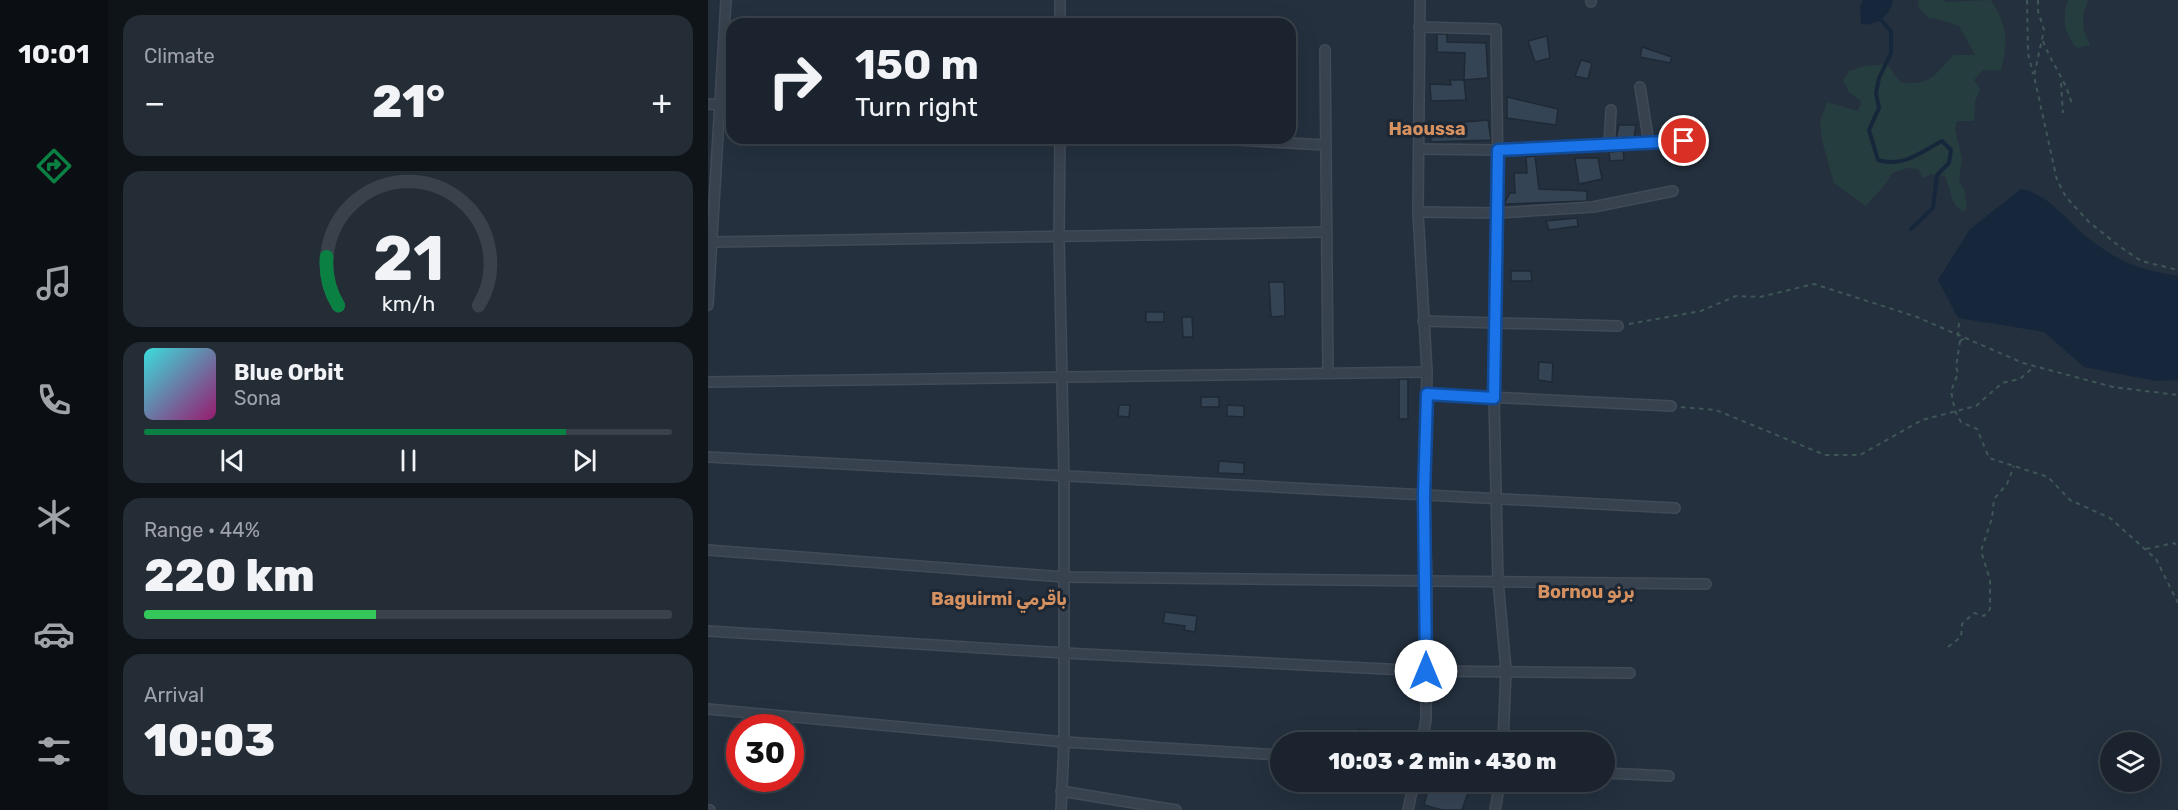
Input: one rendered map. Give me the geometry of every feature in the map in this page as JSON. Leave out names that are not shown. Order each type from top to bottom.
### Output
[{"type":"street","points":[[708,305],[726,0]]},
{"type":"street","points":[[1060,0],[1060,18]]},
{"type":"street","points":[[1420,0],[1418,212],[1427,372],[1424,495],[1427,581],[1426,720],[1424,732]]},
{"type":"street","points":[[1419,27],[1496,29],[1498,213],[1494,398],[1498,580],[1506,670],[1503,732]]},
{"type":"street","points":[[1325,50],[1328,374]]},
{"type":"street","points":[[1640,87],[1649,143]]},
{"type":"street","points":[[708,104],[726,106]]},
{"type":"street","points":[[1609,145],[1611,110]]},
{"type":"street","points":[[1419,149],[1498,150],[1684,141]]},
{"type":"street","points":[[1296,143],[1326,145]]},
{"type":"street","points":[[1060,144],[1059,236],[1064,477],[1064,742],[1061,810]]},
{"type":"street","points":[[1418,212],[1498,213],[1593,207],[1673,191]]},
{"type":"street","points":[[711,242],[1327,232]]},
{"type":"street","points":[[1424,321],[1618,326]]},
{"type":"street","points":[[708,381],[1427,372]]},
{"type":"street","points":[[1427,394],[1671,406]]},
{"type":"street","points":[[708,457],[1675,508]]},
{"type":"street","points":[[708,550],[1064,577],[1706,584]]},
{"type":"street","points":[[708,631],[1064,653],[1426,671],[1630,673]]},
{"type":"street","points":[[708,709],[1064,742],[1270,754]]},
{"type":"street","points":[[1615,773],[1670,776]]},
{"type":"street","points":[[1061,791],[1176,810]]},
{"type":"street","points":[[1408,810],[1412,792]]},
{"type":"street","points":[[1495,810],[1498,792]]},
{"type":"path","points":[[2027,0],[2028,53],[2057,180],[2066,197],[2081,214],[2141,261],[2178,270]]},
{"type":"path","points":[[2034,76],[2044,30],[2038,11],[2038,0]]},
{"type":"path","points":[[2043,41],[2061,80],[2063,113]]},
{"type":"path","points":[[2061,80],[2069,92],[2072,105]]},
{"type":"path","points":[[1618,326],[1701,311],[1736,296],[1760,297],[1814,284],[1917,317],[2035,366],[2113,387],[2178,395]]},
{"type":"path","points":[[1959,323],[1960,341],[1956,367],[1958,373],[1951,391],[1955,411],[1961,422],[1977,429],[1989,458],[2048,477],[2070,500],[2110,518],[2156,560],[2178,603]]},
{"type":"path","points":[[1960,341],[1965,338]]},
{"type":"path","points":[[1671,406],[1716,410],[1824,455],[1860,455],[1922,420],[1976,406],[2002,383],[2020,379],[2035,366]]},
{"type":"path","points":[[1948,647],[1961,637],[1962,624],[1974,613],[1984,616],[1990,609],[1990,580],[1981,551],[1992,518],[1994,499],[2007,484],[2014,466]]},
{"type":"path","points":[[2145,549],[2174,543],[2178,546]]},
{"type":"green space","points":[[1918,0],[1944,0],[1946,2],[1991,0],[2005,34],[2006,42],[2001,70],[1983,70],[1974,80],[1980,89],[1975,102],[1974,121],[1957,121],[1955,130],[1962,158],[1959,181],[1965,192],[1967,208],[1962,212],[1954,203],[1945,176],[1931,174],[1923,178],[1918,169],[1908,168],[1892,173],[1866,206],[1834,183],[1822,141],[1820,121],[1827,102],[1858,111],[1861,101],[1849,92],[1843,81],[1849,71],[1864,66],[1887,64],[1900,82],[1918,83],[1936,74],[1953,55],[1975,55],[1959,26],[1928,18],[1919,8]]},
{"type":"green space","points":[[2068,0],[2088,0],[2083,15],[2084,31],[2090,45],[2077,48],[2070,37],[2065,26]]},
{"type":"water","points":[[1863,0],[1893,0],[1882,19],[1872,24],[1861,24],[1860,6]]},
{"type":"water","points":[[2021,189],[2050,203],[2084,234],[2123,261],[2178,276],[2178,380],[2156,381],[2084,367],[2044,332],[1958,318],[1938,280],[1970,229]]},
{"type":"building","points":[[1437,34],[1447,34],[1447,42],[1486,43],[1488,78],[1464,80],[1465,53],[1437,52]]},
{"type":"building","points":[[1547,36],[1550,58],[1535,62],[1528,41]]},
{"type":"building","points":[[1642,47],[1672,57],[1670,63],[1640,57]]},
{"type":"building","points":[[1581,60],[1592,63],[1588,79],[1575,76]]},
{"type":"building","points":[[1450,80],[1464,80],[1466,100],[1431,101],[1430,84],[1451,85]]},
{"type":"building","points":[[1507,97],[1558,109],[1556,125],[1507,118]]},
{"type":"building","points":[[1488,120],[1491,140],[1431,142],[1429,121],[1452,123]]},
{"type":"building","points":[[1619,125],[1636,125],[1634,137],[1616,138]]},
{"type":"building","points":[[1623,151],[1624,160],[1610,161],[1609,152]]},
{"type":"building","points":[[1535,156],[1539,189],[1587,191],[1587,201],[1504,204],[1510,193],[1515,193],[1514,173],[1527,173],[1526,157]]},
{"type":"building","points":[[1575,158],[1598,158],[1602,179],[1579,184]]},
{"type":"building","points":[[1577,218],[1578,226],[1549,230],[1546,221]]},
{"type":"building","points":[[1511,271],[1531,271],[1532,281],[1511,281]]},
{"type":"building","points":[[1269,282],[1284,282],[1285,316],[1271,317]]},
{"type":"building","points":[[1146,312],[1164,312],[1164,322],[1146,322]]},
{"type":"building","points":[[1182,317],[1192,317],[1193,337],[1183,337]]},
{"type":"building","points":[[1539,362],[1553,363],[1552,382],[1538,380]]},
{"type":"building","points":[[1399,379],[1408,379],[1408,419],[1399,419]]},
{"type":"building","points":[[1201,397],[1219,397],[1219,407],[1201,407]]},
{"type":"building","points":[[1119,405],[1130,405],[1129,417],[1118,416]]},
{"type":"building","points":[[1227,405],[1244,406],[1244,417],[1227,416]]},
{"type":"building","points":[[1219,461],[1244,463],[1244,474],[1218,473]]},
{"type":"building","points":[[1165,612],[1197,616],[1195,632],[1184,630],[1185,626],[1163,623]]},
{"type":"building","points":[[1359,729],[1380,732],[1359,732]]},
{"type":"building","points":[[1427,792],[1468,793],[1462,810],[1442,810],[1424,805]]},
{"type":"waterway","points":[[1881,20],[1891,31],[1891,53],[1879,78],[1876,93],[1879,108],[1869,130],[1878,160],[1887,162],[1904,160],[1942,141],[1951,150],[1949,163],[1937,175],[1933,208],[1911,229]]},
{"type":"district","name":"Haoussa","points":[[1427,129]]},
{"type":"district","name":"Bornou برنو","points":[[1586,592]]},
{"type":"district","name":"Baguirmi باقرمي","points":[[999,599]]},
{"type":"route","points":[[1426,671],[1427,581],[1424,495],[1427,394],[1494,398],[1498,150],[1684,141]]}]
